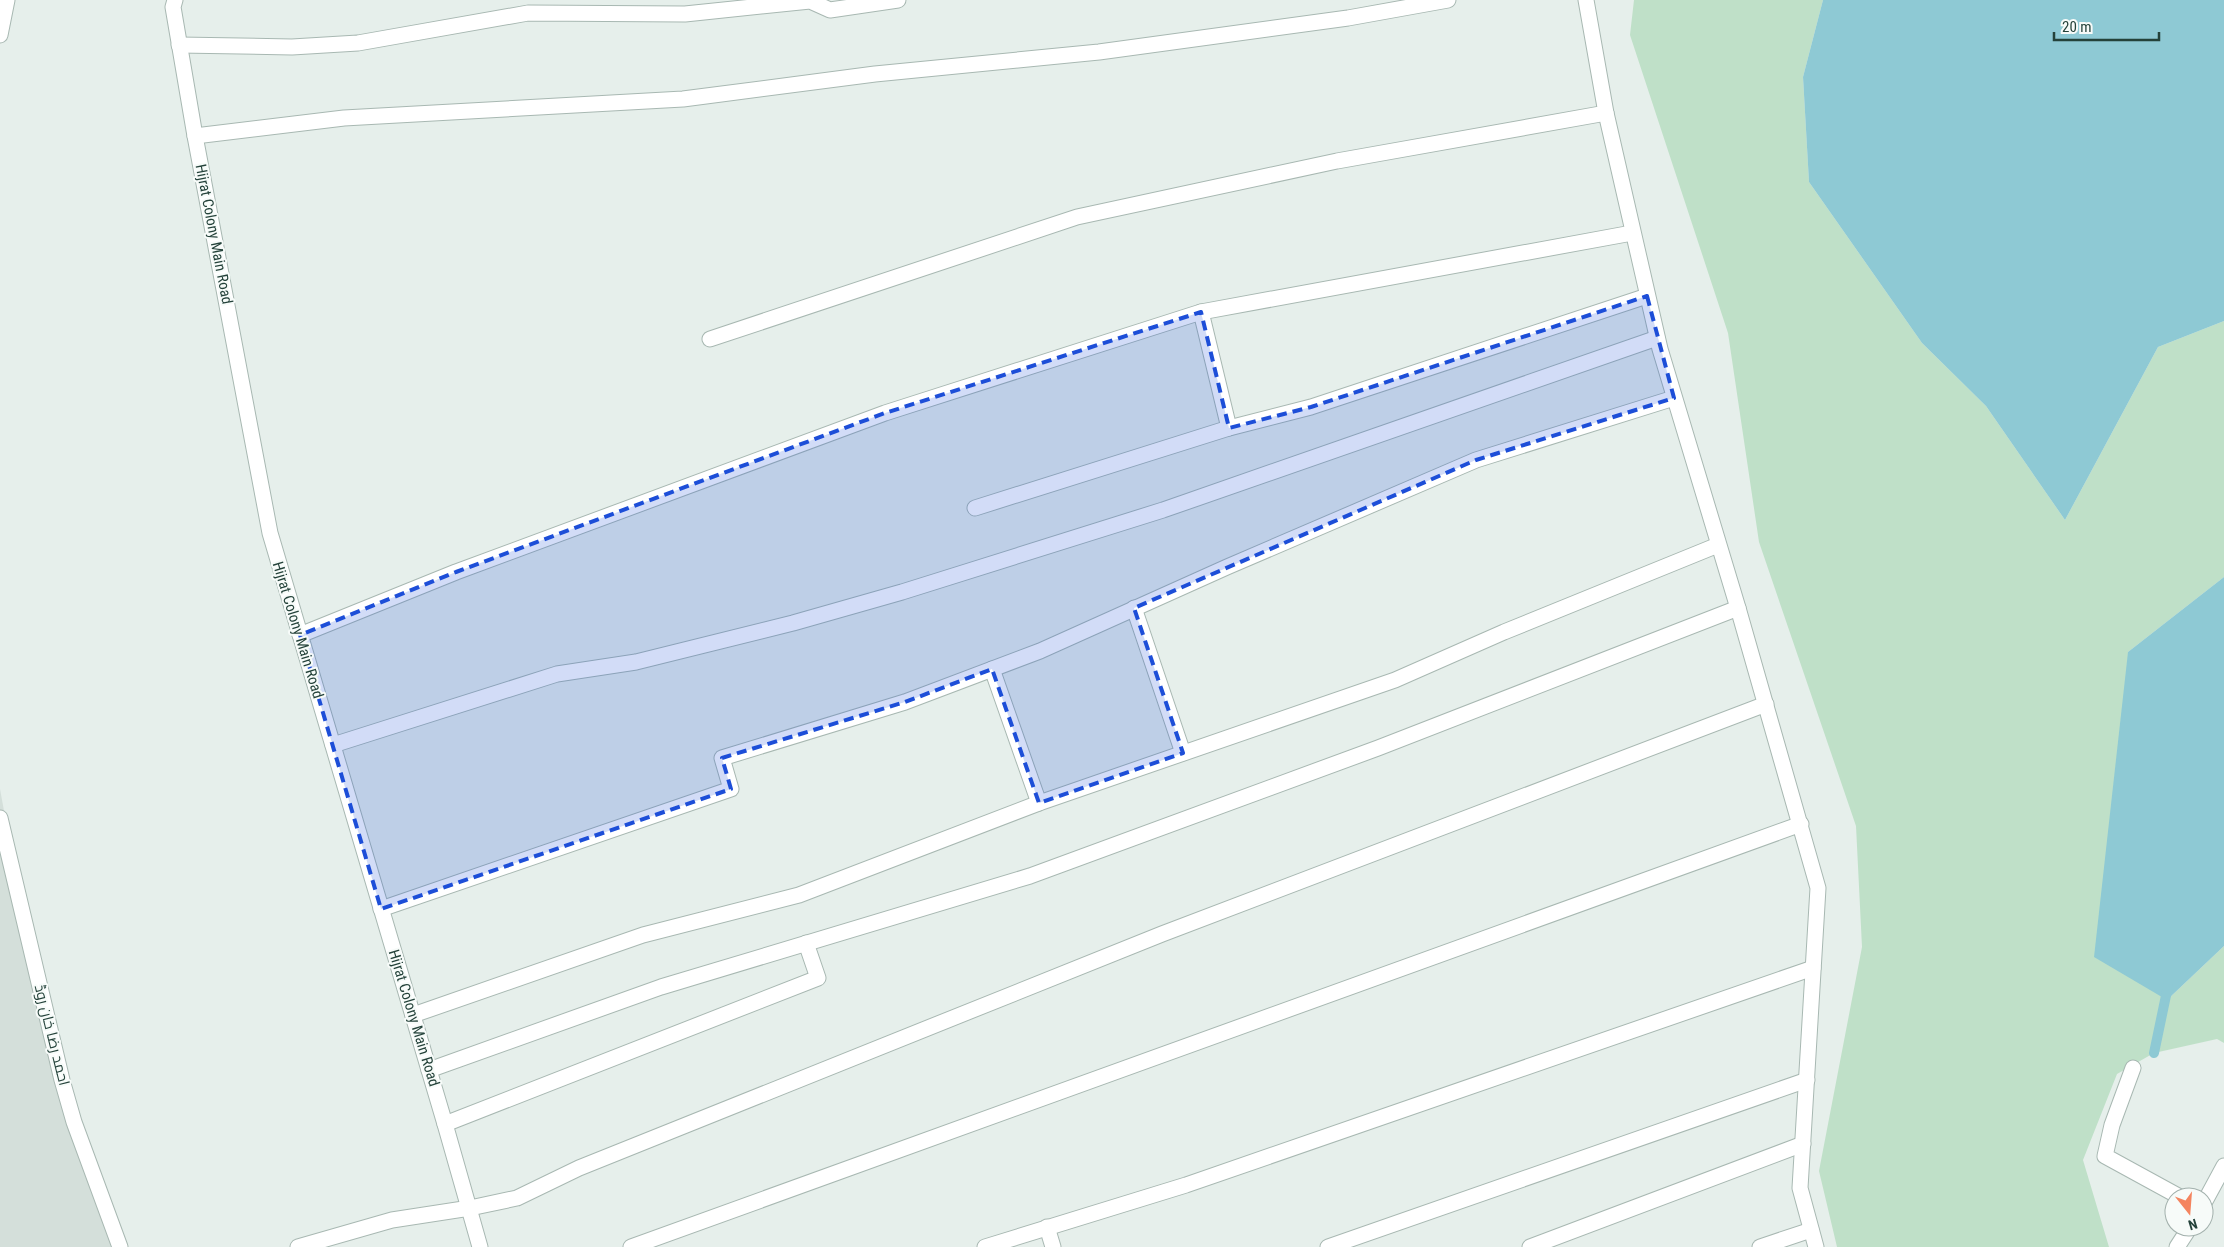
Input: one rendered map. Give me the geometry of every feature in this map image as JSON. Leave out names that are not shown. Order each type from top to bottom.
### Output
[{"type":"street","points":[[0,35],[7,0]]},
{"type":"street","name":"Hijrat Colony Main Road","points":[[175,0],[173,7],[195,136],[270,533],[412,1015],[430,1070],[480,1247]]},
{"type":"street","points":[[180,45],[292,47],[358,43],[528,13],[685,14],[810,1],[830,10],[898,0]]},
{"type":"street","points":[[195,136],[344,118],[682,99],[875,74],[1099,52],[1348,18],[1448,0]]},
{"type":"street","points":[[1586,0],[1606,113],[1657,338],[1738,608],[1818,888],[1800,1188],[1816,1247]]},
{"type":"street","points":[[710,340],[1078,217],[1336,161],[1606,113]]},
{"type":"street","points":[[300,635],[456,572],[885,413],[1200,312],[1632,233]]},
{"type":"street","points":[[976,508],[1229,428],[1311,407],[1647,296]]},
{"type":"street","points":[[1200,312],[1229,428]]},
{"type":"street","points":[[333,744],[557,674],[636,662],[793,623],[902,592],[1162,510],[1657,338]]},
{"type":"street","points":[[381,909],[731,789],[722,758],[904,702],[992,669],[1040,650],[1476,460],[1674,398]]},
{"type":"street","points":[[412,1015],[643,935],[799,895],[1039,803],[1395,680],[1504,632],[1718,545]]},
{"type":"street","points":[[1134,608],[1184,753]]},
{"type":"street","points":[[430,1070],[661,987],[1030,876],[1378,748],[1738,608]]},
{"type":"street","points":[[992,669],[1039,803]]},
{"type":"street","points":[[298,1247],[392,1220],[470,1208],[517,1198],[579,1168],[1162,934],[1766,704]]},
{"type":"street","name":"احمد رضا خان روڈ","points":[[0,818],[62,1080],[74,1122],[120,1247]]},
{"type":"street","points":[[631,1247],[1801,824]]},
{"type":"street","points":[[445,1124],[818,978],[806,943]]},
{"type":"street","points":[[985,1247],[1186,1185],[1813,968]]},
{"type":"street","points":[[2133,1068],[2112,1125],[2105,1156],[2164,1188]]},
{"type":"street","points":[[1328,1247],[1807,1080]]},
{"type":"street","points":[[1530,1247],[1803,1144]]},
{"type":"street","points":[[2213,1187],[2224,1166]]},
{"type":"street","points":[[1047,1227],[1053,1247]]},
{"type":"street","points":[[1760,1247],[1811,1230]]},
{"type":"highlighted area","points":[[1647,296],[1674,398],[1476,460],[1134,608],[1183,753],[1039,803],[992,669],[905,702],[722,758],[731,789],[381,909],[300,635],[456,572],[885,413],[1201,312],[1229,428],[1311,407]]},
{"type":"shaded area","points":[[0,789],[25,925],[113,1247],[0,1247]]},
{"type":"green space","points":[[1634,0],[1823,0],[1803,77],[1809,182],[1922,343],[1986,406],[2065,520],[2158,347],[2224,321],[2224,577],[2128,652],[2167,1000],[2224,946],[2224,1043],[2217,1039],[2154,1053],[2117,1074],[2083,1160],[2109,1247],[1837,1247],[1819,1171],[1862,947],[1856,826],[1759,542],[1728,333],[1630,35]]},
{"type":"water","points":[[1823,0],[2224,0],[2224,321],[2158,347],[2065,520],[1986,406],[1922,343],[1809,182],[1803,77]]},
{"type":"water","points":[[2224,577],[2224,946],[2167,1000],[2094,957],[2128,652]]},
{"type":"waterway","points":[[2154,1053],[2168,986]]}]
